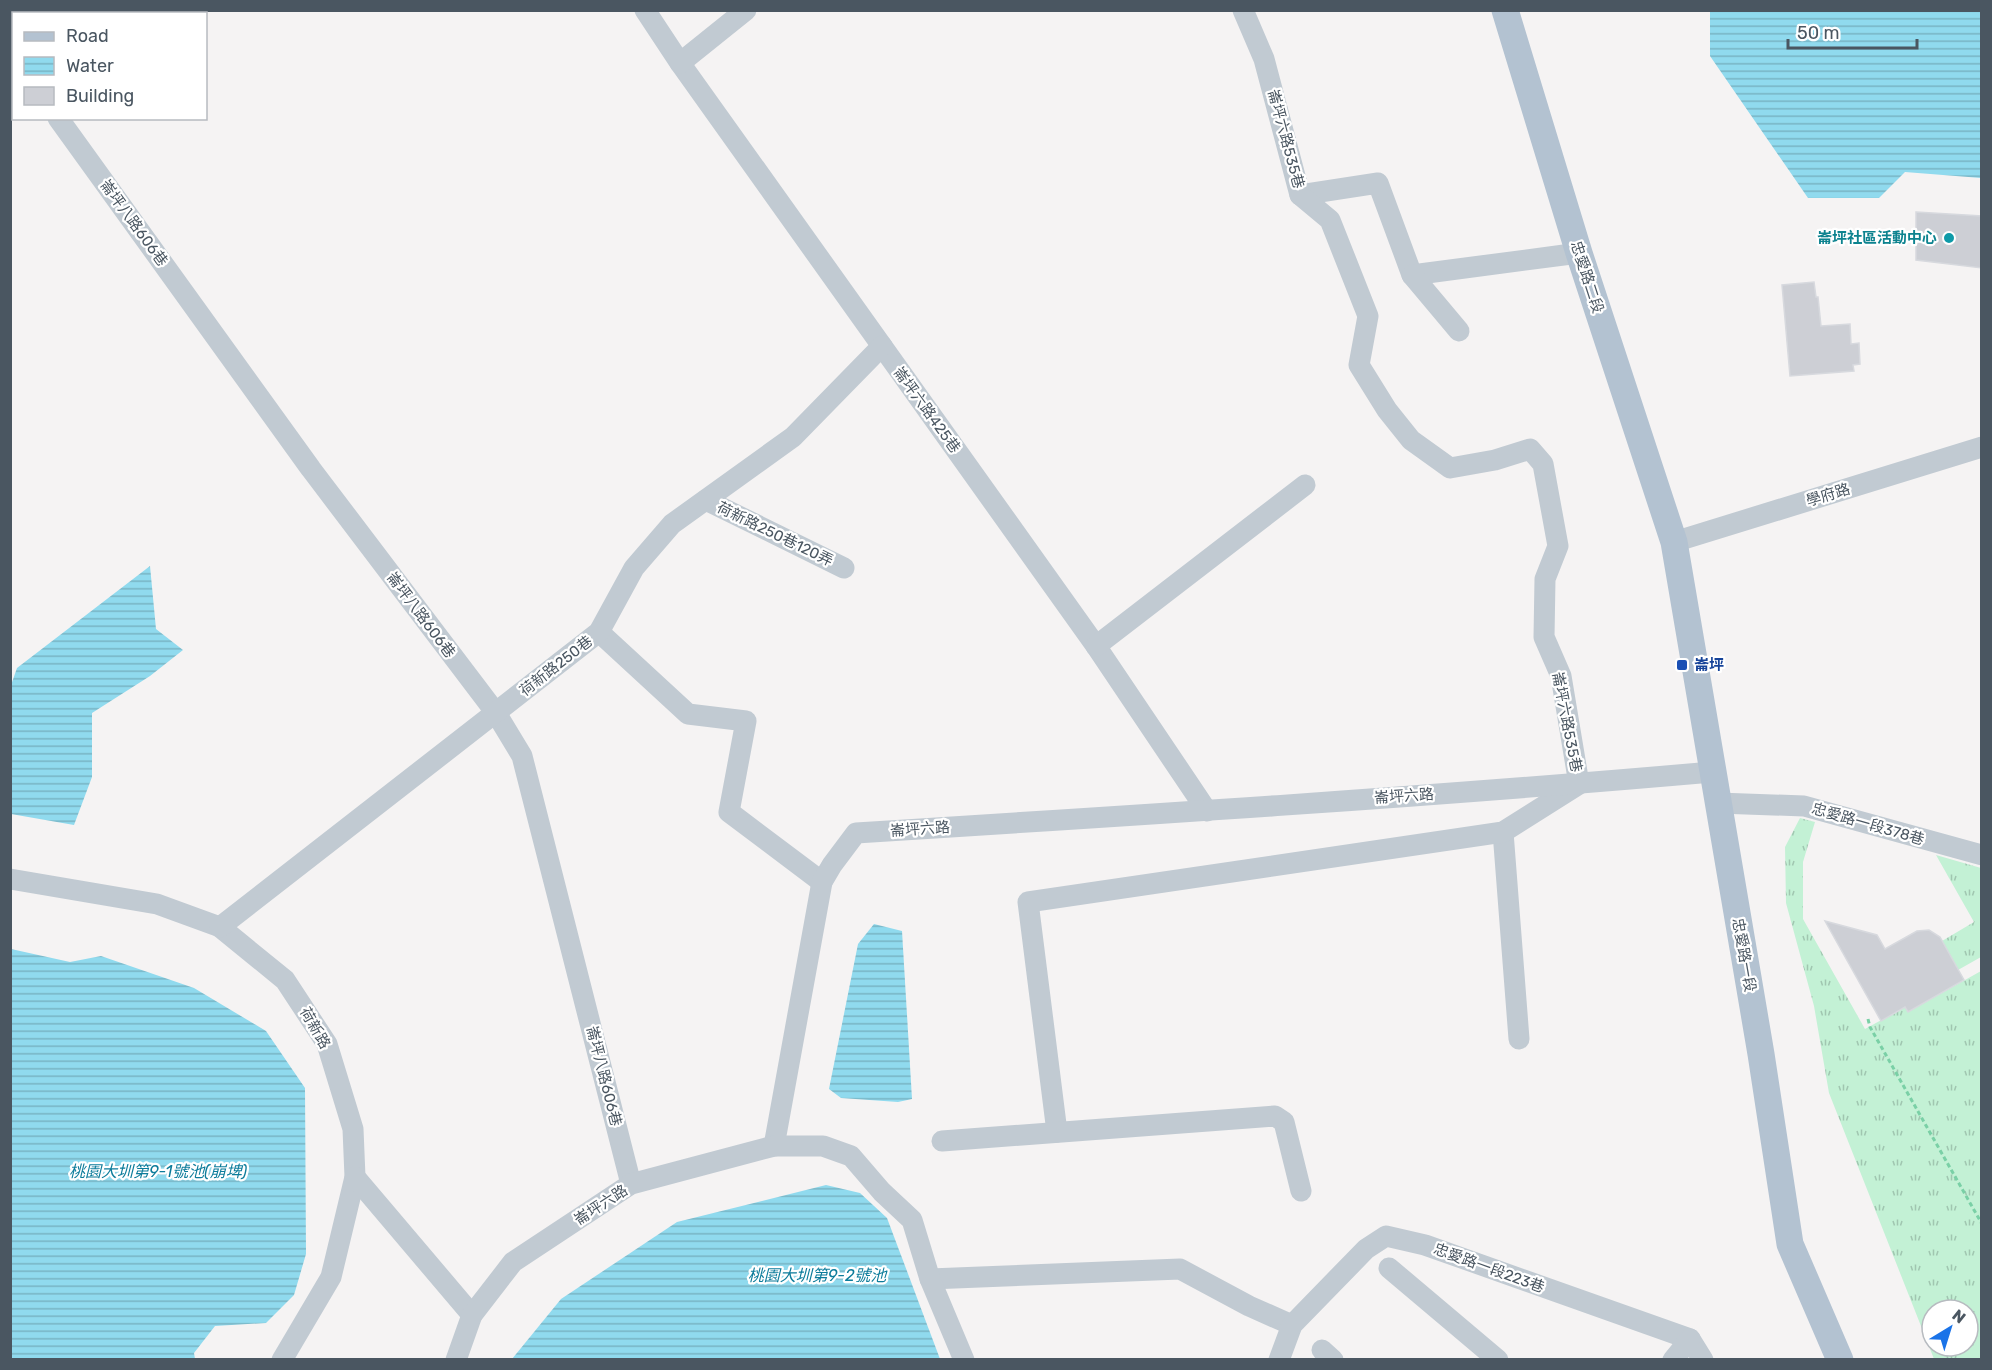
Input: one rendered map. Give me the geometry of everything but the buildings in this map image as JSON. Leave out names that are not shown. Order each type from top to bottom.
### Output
[{"type":"main road","name":"忠愛路二段","points":[[1505,10],[1579,253],[1674,542]]},
{"type":"main road","name":"忠愛路一段","points":[[1674,542],[1761,1054],[1790,1244],[1840,1359]]},
{"type":"street","name":"崙坪六路425巷","points":[[645,10],[680,63],[1096,646],[1207,811]]},
{"type":"street","points":[[680,63],[746,10]]},
{"type":"street","name":"崙坪六路535巷","points":[[1244,10],[1264,59],[1300,195],[1329,220],[1368,316],[1359,365],[1387,410],[1412,440],[1450,468],[1495,460],[1530,449],[1543,464],[1558,546],[1545,579],[1544,637],[1561,676],[1580,784]]},
{"type":"street","name":"崙坪八路606巷","points":[[59,120],[311,469],[496,713],[522,756],[631,1184]]},
{"type":"street","points":[[1300,195],[1378,183],[1412,275],[1460,331]]},
{"type":"street","points":[[1412,275],[1579,253]]},
{"type":"street","name":"荷新路250巷","points":[[220,927],[599,632],[634,568],[672,524],[794,437],[882,346]]},
{"type":"street","name":"學府路","points":[[1674,542],[1982,447]]},
{"type":"street","points":[[1096,646],[1305,485]]},
{"type":"street","name":"荷新路250巷120弄","points":[[706,500],[844,568]]},
{"type":"street","points":[[599,632],[688,714],[746,721],[729,812],[822,882]]},
{"type":"street","name":"崙坪六路","points":[[456,1359],[472,1315],[513,1262],[631,1184],[774,1146],[822,882],[856,833],[1207,811],[1580,784],[1712,772]]},
{"type":"street","points":[[1057,1132],[1028,902],[1503,832],[1580,784]]},
{"type":"street","name":"忠愛路一段378巷","points":[[1718,803],[1804,806],[1982,855]]},
{"type":"street","points":[[1503,832],[1519,1039]]},
{"type":"street","name":"荷新路","points":[[10,879],[157,904],[220,927],[285,980],[327,1044],[353,1129],[355,1177],[331,1277],[282,1359]]},
{"type":"street","points":[[942,1141],[1275,1116],[1284,1122],[1301,1191]]},
{"type":"street","points":[[774,1146],[823,1146],[851,1156],[882,1192],[912,1220],[930,1279],[964,1359]]},
{"type":"street","points":[[355,1177],[472,1315]]},
{"type":"street","name":"忠愛路一段223巷","points":[[1292,1325],[1366,1249],[1386,1236],[1425,1245],[1689,1339]]},
{"type":"street","points":[[1389,1268],[1498,1359]]},
{"type":"street","points":[[930,1279],[1180,1269],[1249,1306],[1292,1325],[1279,1359]]},
{"type":"street","points":[[1673,1359],[1689,1339],[1703,1359]]},
{"type":"path","points":[[1868,1019],[1870,1027],[1982,1224]]},
{"type":"green space","points":[[1800,818],[1815,822],[1803,862],[1803,919],[1865,1029],[1905,1007],[1908,1012],[1981,971],[1981,1359],[1934,1359],[1980,1358],[1980,1298],[1920,1298],[1920,1324],[1829,1093],[1814,1006],[1786,903],[1785,847]]},
{"type":"green space","points":[[1936,855],[1981,868],[1981,957],[1958,970],[1942,941],[1974,922]]},
{"type":"water","points":[[1710,11],[1981,11],[1981,178],[1905,172],[1879,198],[1808,198],[1710,56]]},
{"type":"water","points":[[150,566],[156,629],[183,650],[150,676],[92,713],[92,777],[74,825],[11,814],[10,688],[17,668]]},
{"type":"water","points":[[874,924],[902,931],[912,1099],[898,1102],[841,1098],[829,1089],[858,944]]},
{"type":"water","name":"桃園大圳第9-1號池(崩埤)","points":[[11,949],[70,962],[101,956],[194,988],[266,1031],[305,1088],[306,1254],[294,1295],[266,1323],[215,1326],[194,1353],[195,1359],[11,1359]]},
{"type":"water","name":"桃園大圳第9-2號池","points":[[826,1185],[860,1193],[887,1218],[940,1359],[512,1359],[561,1299],[677,1222]]},
{"type":"place","name":"崙坪社區活動中心","points":[[1949,238]]},
{"type":"place","name":"崙坪","points":[[1682,665]]}]
